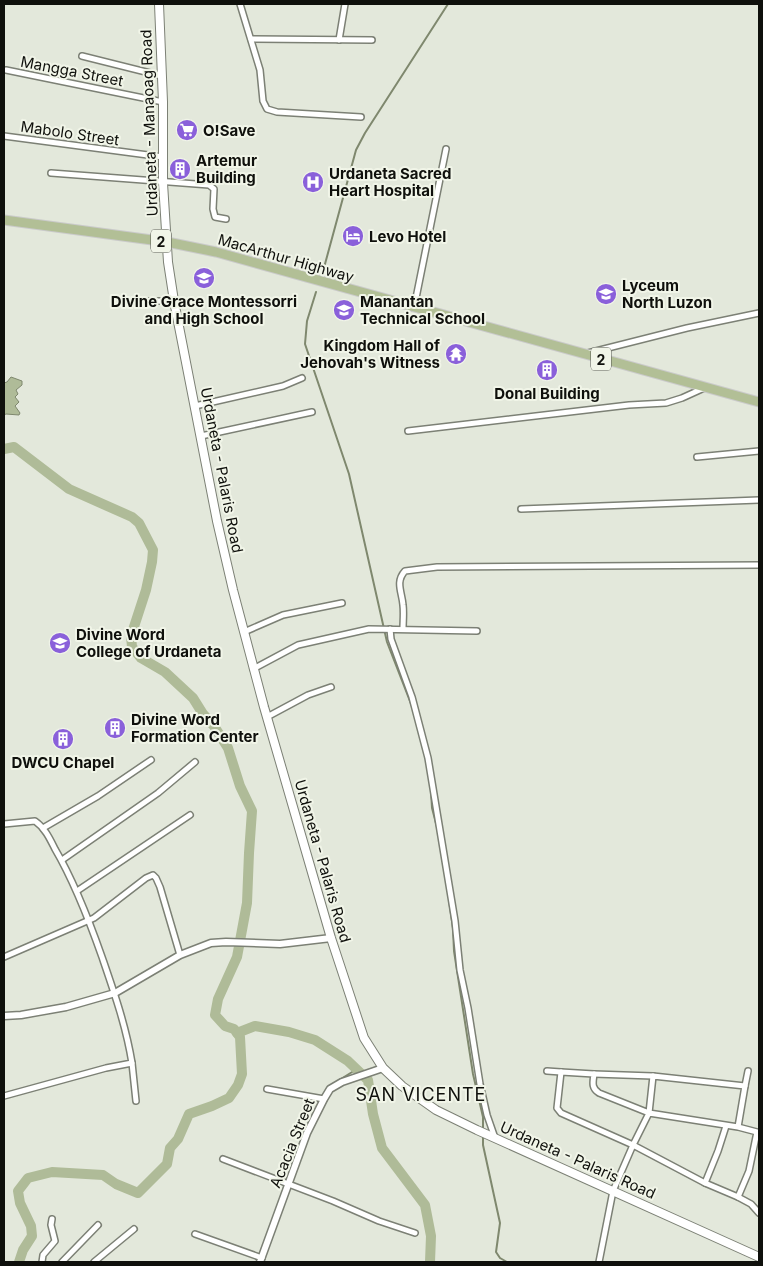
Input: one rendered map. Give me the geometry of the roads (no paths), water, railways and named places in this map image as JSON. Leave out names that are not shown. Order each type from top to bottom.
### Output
[{"type":"main road","name":"Urdaneta - Manaoag Road","points":[[159,4],[163,102],[163,183],[167,242]]},
{"type":"main road","name":"MacArthur Highway","points":[[4,220],[167,242],[216,252],[759,402]]},
{"type":"main road","name":"Urdaneta - Palaris Road","points":[[167,242],[174,301],[219,530],[253,669],[331,938],[364,1038],[383,1068],[398,1082],[436,1110],[759,1257]]},
{"type":"street","points":[[240,4],[260,70],[263,101],[267,109],[277,112],[361,117]]},
{"type":"street","points":[[339,40],[345,4]]},
{"type":"street","points":[[250,39],[372,40]]},
{"type":"street","points":[[82,56],[162,76]]},
{"type":"street","name":"Mangga Street","points":[[6,70],[163,102]]},
{"type":"street","name":"Mabolo Street","points":[[4,136],[163,157]]},
{"type":"street","points":[[414,308],[446,149]]},
{"type":"street","points":[[51,173],[211,186],[214,189],[213,214],[215,217],[226,219]]},
{"type":"street","points":[[139,301],[174,301]]},
{"type":"street","points":[[585,354],[686,328],[759,313]]},
{"type":"street","points":[[195,406],[282,386],[302,378]]},
{"type":"street","points":[[408,431],[629,405],[666,403],[705,388]]},
{"type":"street","points":[[201,436],[312,412]]},
{"type":"street","points":[[697,458],[759,451]]},
{"type":"street","points":[[521,509],[759,500]]},
{"type":"street","points":[[403,629],[403,604],[399,587],[400,577],[405,571],[437,566],[759,565]]},
{"type":"street","points":[[244,632],[283,615],[342,603]]},
{"type":"street","points":[[253,669],[298,645],[374,629],[477,631]]},
{"type":"street","points":[[388,629],[412,697],[428,758],[455,921],[460,970],[480,1084],[492,1136]]},
{"type":"street","points":[[267,717],[308,694],[331,687]]},
{"type":"street","points":[[43,828],[106,791],[151,760]]},
{"type":"street","points":[[62,860],[158,794],[195,762]]},
{"type":"street","points":[[77,891],[190,815]]},
{"type":"street","points":[[4,824],[36,821],[43,828],[62,860],[77,891],[115,993],[126,1031],[136,1101]]},
{"type":"street","points":[[4,957],[100,915],[153,875],[160,887],[180,955]]},
{"type":"street","points":[[4,1016],[66,1007],[115,993],[180,955],[211,943],[280,944],[331,938]]},
{"type":"street","points":[[4,1096],[106,1068],[132,1063]]},
{"type":"street","name":"Acacia Street","points":[[261,1260],[307,1134],[330,1089],[342,1082],[383,1068]]},
{"type":"street","points":[[547,1071],[653,1076],[745,1086]]},
{"type":"street","points":[[738,1127],[748,1071]]},
{"type":"street","points":[[561,1072],[557,1108],[560,1113],[633,1145],[705,1183],[738,1197],[751,1204],[759,1214]]},
{"type":"street","points":[[594,1074],[594,1090],[649,1113],[738,1127],[758,1133],[749,1171],[738,1197]]},
{"type":"street","points":[[599,1262],[613,1191],[649,1113],[653,1076]]},
{"type":"street","points":[[267,1089],[324,1099]]},
{"type":"street","points":[[705,1183],[726,1126]]},
{"type":"street","points":[[223,1159],[333,1201],[379,1221],[415,1233]]},
{"type":"street","points":[[42,1262],[42,1255],[54,1241],[51,1225],[52,1219]]},
{"type":"street","points":[[62,1262],[98,1225]]},
{"type":"street","points":[[94,1262],[134,1229]]},
{"type":"street","points":[[195,1234],[261,1260]]},
{"type":"waterway","points":[[322,275],[356,150],[448,4]]},
{"type":"waterway","points":[[316,292],[307,321],[305,344],[349,474],[387,642],[413,709]]},
{"type":"waterway","points":[[4,449],[14,447],[69,489],[132,517],[139,523],[153,550],[146,590],[131,636],[132,647],[141,658],[165,672],[193,698],[203,714],[214,726],[228,748],[240,786],[252,811],[247,903],[237,957],[218,999],[215,1015],[225,1026],[234,1029],[240,1037],[242,1074],[238,1085],[229,1098],[189,1114],[178,1139],[170,1148],[167,1164],[138,1193],[116,1184],[103,1175],[52,1172],[28,1178],[18,1191],[20,1203],[31,1226],[32,1236],[23,1250],[19,1262]]},
{"type":"waterway","points":[[431,791],[432,808],[438,831]]},
{"type":"waterway","points":[[449,900],[454,951],[473,1074],[483,1117],[483,1129]]},
{"type":"waterway","points":[[237,1033],[255,1026],[289,1032],[315,1040],[348,1061],[368,1080],[373,1114],[382,1148],[425,1205],[431,1236],[430,1262]]},
{"type":"waterway","points":[[336,1082],[357,1069]]},
{"type":"waterway","points":[[483,1137],[483,1145],[500,1223],[496,1252],[500,1258],[507,1262]]},
{"type":"place","name":"O!Save","points":[[187,130]]},
{"type":"place","name":"Artemur Building","points":[[180,169]]},
{"type":"place","name":"Urdaneta Sacred Heart Hospital","points":[[313,182]]},
{"type":"place","name":"Levo Hotel","points":[[353,236]]},
{"type":"place","name":"Divine Grace Montessorri and High School","points":[[204,278]]},
{"type":"place","name":"Lyceum North Luzon","points":[[606,294]]},
{"type":"place","name":"Manantan Technical School","points":[[344,310]]},
{"type":"place","name":"Kingdom Hall of Jehovah's Witness","points":[[456,354]]},
{"type":"place","name":"Donal Building","points":[[547,370]]},
{"type":"place","name":"Divine Word College of Urdaneta","points":[[60,643]]},
{"type":"place","name":"Divine Word Formation Center","points":[[115,728]]},
{"type":"place","name":"DWCU Chapel","points":[[63,739]]},
{"type":"district","name":"SAN VICENTE","points":[[421,1094]]}]
